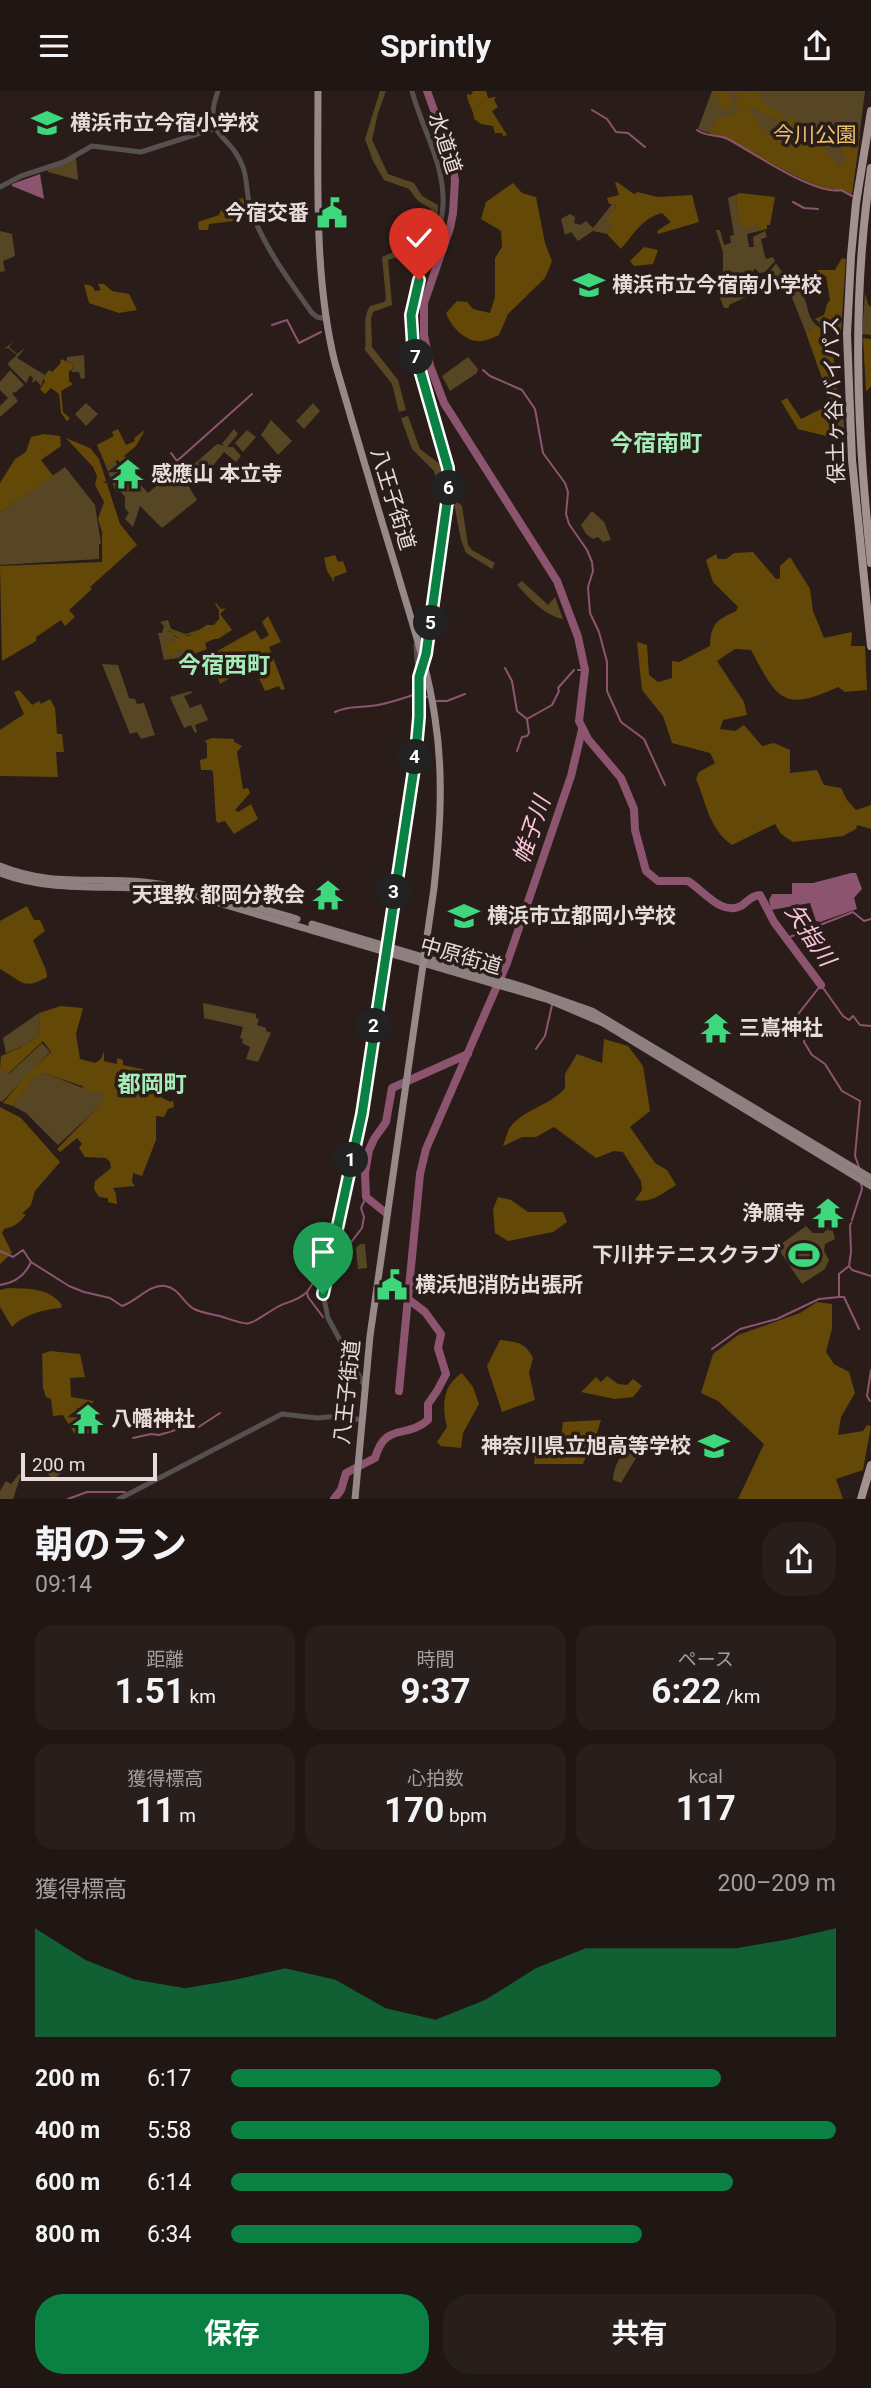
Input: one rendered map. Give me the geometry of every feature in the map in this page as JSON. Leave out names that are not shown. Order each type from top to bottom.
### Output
[{"type":"highway","name":"八王子街道","points":[[318,91],[320,240],[327,319],[335,363],[423,664],[435,718],[442,792],[434,888],[365,1385],[355,1499]]},
{"type":"highway","name":"保土ヶ谷バイパス","points":[[871,111],[856,204],[847,334],[852,460],[871,646]]},
{"type":"highway","name":"保土ヶ谷バイパス","points":[[871,169],[859,279],[857,370],[871,563]]},
{"type":"highway","points":[[862,1499],[871,1465]]},
{"type":"main road","name":"中原街道","points":[[0,866],[27,876],[46,879],[74,882],[124,881],[184,888],[346,932],[386,949]]},
{"type":"main road","name":"中原街道","points":[[0,873],[54,886],[176,891],[580,1006],[622,1027],[726,1093],[871,1178]]},
{"type":"main road","name":"中原街道","points":[[504,983],[603,1023],[871,1186]]},
{"type":"street","points":[[218,91],[211,112],[216,128],[242,164],[251,211],[262,236],[312,313],[327,319]]},
{"type":"street","name":"水道道","points":[[412,91],[438,162],[443,207],[436,239],[412,303],[411,333],[448,468],[449,488],[423,664]]},
{"type":"street","points":[[0,187],[20,176],[64,162],[92,146],[141,152],[216,128]]},
{"type":"street","points":[[365,1385],[328,1318],[323,1294],[362,1114],[415,762],[419,717],[416,638]]},
{"type":"street","points":[[419,677],[423,664]]},
{"type":"street","points":[[119,1499],[282,1414],[317,1418],[339,1416],[362,1420]]},
{"type":"green space","points":[[380,91],[386,91],[372,140],[388,174],[414,183],[422,196],[438,205],[437,223],[427,224],[431,209],[418,201],[409,189],[384,180],[373,161],[365,139]]},
{"type":"green space","points":[[473,91],[486,91],[488,98],[496,97],[494,100],[498,107],[492,111],[507,135],[495,133],[493,126],[481,124],[474,119],[467,94],[471,95]]},
{"type":"green space","name":"今川公園","points":[[712,91],[865,91],[852,194],[820,187],[729,139],[698,129]]},
{"type":"green space","points":[[713,91],[729,91],[732,108],[724,110]]},
{"type":"green space","points":[[737,91],[758,91],[764,103],[784,115],[784,120],[780,121],[751,106],[749,111],[759,123],[758,126],[767,134],[783,143],[800,146],[791,135],[793,129],[787,124],[791,117],[823,137],[823,147],[839,167],[847,159],[842,154],[842,146],[849,138],[860,136],[852,194],[841,189],[818,187],[726,137],[709,133],[717,119],[740,112],[735,104],[739,97]]},
{"type":"green space","points":[[76,157],[78,180],[47,170]]},
{"type":"green space","points":[[513,183],[522,193],[536,197],[545,243],[552,261],[545,278],[508,314],[499,335],[476,341],[460,333],[451,324],[446,313],[457,301],[467,302],[473,309],[490,313],[495,297],[495,258],[502,247],[501,231],[481,219],[486,202]]},
{"type":"green space","points":[[615,183],[634,194],[638,192],[657,197],[692,195],[699,222],[658,234],[657,231],[671,222],[662,213],[655,215],[638,228],[621,249],[607,234],[613,226],[609,223],[609,215],[616,208],[616,204],[609,204],[607,198],[619,195]]},
{"type":"green space","points":[[740,193],[775,197],[767,229],[759,231],[756,223],[749,228],[742,225],[738,218],[736,195]]},
{"type":"green space","points":[[736,195],[738,218],[756,222],[759,231],[747,234],[749,247],[754,247],[753,237],[765,231],[767,237],[761,239],[765,257],[773,257],[775,261],[765,272],[759,273],[755,268],[750,276],[744,278],[746,297],[729,305],[729,308],[724,308],[717,290],[723,270],[723,252],[716,230],[720,230],[724,245],[731,243],[730,236],[734,235],[728,198]]},
{"type":"green space","points":[[243,198],[248,214],[234,221],[209,224],[208,230],[199,230],[198,222],[219,215],[221,210],[224,211],[225,218],[229,218],[230,209],[239,206],[239,199]]},
{"type":"green space","points":[[613,203],[616,204],[613,226],[607,234],[593,231],[578,241],[571,232],[565,235],[561,219],[570,214],[575,217],[574,223],[580,225],[586,221],[593,228]]},
{"type":"green space","points":[[433,229],[424,242],[414,249],[388,260],[392,305],[373,312],[371,318],[372,347],[398,380],[406,410],[399,412],[392,384],[365,350],[366,316],[370,306],[386,299],[382,257],[413,244],[423,230]]},
{"type":"green space","points":[[0,231],[12,234],[15,256],[3,261],[5,271],[0,272]]},
{"type":"green space","points":[[644,247],[658,250],[653,264],[634,266],[630,261]]},
{"type":"green space","points":[[842,258],[846,259],[841,330],[825,327],[815,319],[824,315],[830,300],[826,276],[818,275],[817,270],[835,270]]},
{"type":"green space","points":[[776,263],[802,294],[816,325],[806,333],[789,290],[777,284],[768,286],[760,279],[768,274]]},
{"type":"green space","points":[[84,284],[92,286],[95,291],[101,290],[98,284],[104,284],[112,291],[129,294],[137,310],[119,313],[89,303]]},
{"type":"green space","points":[[865,293],[871,307],[871,335],[862,334]]},
{"type":"green space","points":[[816,325],[828,334],[834,360],[837,412],[834,438],[798,429],[781,401],[787,398],[801,419],[831,404],[806,333]]},
{"type":"green space","points":[[863,338],[871,339],[871,386],[866,392]]},
{"type":"green space","points":[[13,342],[9,347],[17,354],[25,348],[17,358],[45,375],[41,386],[36,380],[32,383],[33,378],[30,375],[26,383],[9,366],[8,363],[17,355],[8,348],[4,349]]},
{"type":"green space","points":[[84,355],[85,378],[81,379],[79,372],[72,372],[73,364],[67,361],[67,357]]},
{"type":"green space","points":[[468,357],[478,369],[477,373],[450,391],[442,376]]},
{"type":"green space","points":[[61,359],[73,364],[72,370],[69,371],[69,381],[73,384],[61,391],[63,412],[70,418],[67,421],[61,413],[59,394],[51,388],[45,394],[40,389],[45,381],[43,378],[49,370],[52,372],[60,364]]},
{"type":"green space","points":[[10,370],[24,385],[12,393],[18,401],[0,417],[0,406],[8,398],[0,390],[0,382]]},
{"type":"green space","points":[[843,398],[845,461],[839,459],[838,422]]},
{"type":"green space","points":[[86,403],[98,414],[86,426],[75,414]]},
{"type":"green space","points":[[313,403],[320,411],[304,429],[296,421]]},
{"type":"green space","points":[[408,416],[420,449],[440,464],[445,494],[434,471],[412,449],[401,418]]},
{"type":"green space","points":[[271,420],[292,441],[278,455],[261,435]]},
{"type":"green space","points":[[118,429],[126,445],[135,441],[134,438],[145,430],[136,446],[124,456],[127,459],[106,466],[97,445],[114,436],[112,432]]},
{"type":"green space","points":[[234,429],[238,434],[227,447],[233,447],[241,456],[236,462],[224,452],[212,467],[199,477],[190,468],[217,444],[225,446],[222,444]]},
{"type":"green space","points":[[247,430],[256,437],[243,452],[235,443]]},
{"type":"green space","points":[[44,434],[60,436],[61,446],[41,460],[53,476],[0,512],[0,483],[15,459],[26,452],[31,437]]},
{"type":"green space","points":[[66,438],[90,448],[99,459],[120,524],[137,545],[90,587],[92,589],[69,610],[75,617],[65,626],[61,620],[36,637],[36,641],[2,661],[0,566],[102,562],[102,532],[98,519],[104,502],[95,485],[97,476],[93,467]]},
{"type":"green space","points":[[115,460],[121,473],[133,484],[139,483],[148,493],[170,475],[176,466],[197,500],[162,528],[140,506],[133,527],[125,519],[129,513],[125,508],[125,497],[120,491],[116,492],[104,461]]},
{"type":"green space","points":[[65,467],[95,505],[101,544],[99,559],[0,565],[0,512]]},
{"type":"green space","points":[[453,498],[462,506],[468,545],[495,563],[492,569],[466,553]]},
{"type":"green space","points":[[592,511],[604,522],[611,540],[603,542],[598,537],[593,539],[586,534],[581,525]]},
{"type":"green space","points":[[753,552],[776,579],[780,578],[780,566],[790,557],[810,589],[813,611],[824,638],[852,632],[851,646],[865,646],[867,690],[845,692],[838,687],[804,699],[783,696],[768,680],[751,650],[735,649],[717,661],[744,702],[747,715],[723,720],[720,729],[735,731],[744,725],[762,746],[774,743],[790,750],[790,773],[817,770],[824,785],[841,788],[856,810],[871,805],[871,829],[857,825],[856,829],[843,836],[793,842],[781,834],[775,824],[732,845],[724,839],[713,823],[696,779],[699,772],[715,763],[710,753],[672,743],[663,716],[642,690],[637,642],[647,645],[649,675],[658,682],[672,678],[672,661],[679,662],[710,646],[713,628],[738,607],[713,582],[706,560],[716,554],[718,559],[726,559],[734,553]]},
{"type":"green space","points":[[335,555],[338,562],[343,561],[347,572],[334,577],[334,582],[327,571],[324,558]]},
{"type":"green space","points":[[522,581],[548,605],[555,597],[563,619],[550,614],[532,601],[517,585]]},
{"type":"green space","points":[[216,603],[221,609],[226,608],[220,614],[232,630],[205,643],[207,649],[186,657],[183,652],[176,650],[173,656],[168,657],[166,642],[175,643],[179,639],[175,635],[168,635],[166,631],[189,636],[207,625],[214,625],[219,619]]},
{"type":"green space","points":[[268,616],[281,642],[269,647],[285,689],[281,690],[279,686],[265,691],[254,667],[251,666],[220,684],[210,655],[255,630],[261,640],[269,635],[262,622]]},
{"type":"green space","points":[[168,620],[171,629],[186,634],[198,630],[188,635],[180,635],[167,630],[179,639],[169,648],[170,658],[176,650],[183,652],[186,657],[164,660],[158,633],[162,633],[164,626],[160,622]]},
{"type":"green space","points":[[102,664],[118,665],[129,698],[135,699],[137,704],[144,703],[155,735],[141,739],[137,732],[130,734]]},
{"type":"green space","points":[[19,690],[32,705],[50,699],[55,708],[57,734],[62,734],[64,752],[56,752],[58,777],[0,776],[0,730],[24,714],[14,692]]},
{"type":"green space","points":[[191,691],[192,693],[184,696],[190,708],[201,704],[208,720],[195,725],[195,733],[191,725],[184,728],[170,697]]},
{"type":"green space","points":[[212,738],[234,739],[234,742],[242,746],[237,752],[243,789],[248,788],[250,793],[235,810],[238,812],[251,804],[258,819],[234,834],[225,821],[216,821],[213,772],[201,770],[200,760],[207,758],[207,743],[204,741]]},
{"type":"green space","points":[[27,906],[34,920],[40,920],[45,931],[33,940],[47,977],[27,984],[0,969],[0,921]]},
{"type":"green space","points":[[203,1003],[256,1014],[259,1019],[257,1025],[271,1033],[258,1062],[246,1059],[250,1047],[242,1043],[243,1039],[240,1038],[243,1027],[204,1018]]},
{"type":"green space","points":[[61,1006],[83,1008],[76,1034],[80,1059],[95,1063],[101,1059],[104,1051],[104,1061],[117,1064],[117,1058],[123,1060],[123,1065],[151,1071],[154,1075],[171,1077],[162,1098],[171,1102],[173,1100],[174,1107],[168,1109],[164,1117],[156,1116],[156,1140],[142,1176],[133,1173],[132,1182],[135,1186],[113,1188],[117,1204],[108,1202],[108,1198],[99,1197],[94,1189],[95,1181],[111,1168],[106,1158],[85,1157],[79,1148],[82,1144],[77,1138],[60,1152],[57,1149],[104,1101],[101,1092],[87,1091],[82,1086],[43,1073],[35,1076],[13,1106],[3,1103],[51,1052],[43,1041],[8,1074],[0,1070],[1,1056],[28,1044],[38,1035],[39,1013]]},
{"type":"green space","points":[[39,1013],[38,1035],[28,1044],[6,1053],[3,1038]]},
{"type":"green space","points":[[604,1039],[628,1046],[643,1066],[650,1111],[630,1127],[655,1163],[667,1170],[676,1185],[652,1199],[635,1200],[642,1190],[641,1181],[623,1152],[614,1151],[596,1158],[554,1127],[536,1137],[522,1137],[503,1146],[509,1129],[518,1119],[553,1099],[565,1088],[565,1074],[577,1054],[602,1063]]},
{"type":"green space","points":[[42,1043],[50,1052],[2,1102],[0,1101],[0,1067],[9,1074]]},
{"type":"green space","points":[[43,1073],[101,1092],[105,1101],[58,1145],[26,1113],[13,1106],[35,1075]]},
{"type":"green space","points":[[0,1107],[21,1118],[60,1162],[35,1191],[31,1205],[22,1214],[26,1214],[24,1217],[4,1229],[2,1233],[12,1253],[0,1264]]},
{"type":"green space","points":[[498,1197],[511,1200],[528,1212],[563,1212],[567,1222],[553,1232],[508,1241],[495,1233],[493,1209]]},
{"type":"green space","name":"下川井テニスクラブ","points":[[806,1226],[813,1233],[824,1233],[827,1228],[832,1228],[835,1239],[825,1244],[824,1251],[829,1260],[825,1269],[802,1284],[777,1247]]},
{"type":"green space","points":[[365,1244],[367,1268],[358,1269],[356,1248]]},
{"type":"green space","points":[[8,1288],[44,1292],[57,1299],[62,1305],[61,1308],[35,1313],[12,1327],[0,1307],[0,1290]]},
{"type":"green space","points":[[817,1302],[832,1304],[832,1329],[826,1352],[834,1364],[849,1372],[855,1393],[841,1417],[838,1435],[863,1431],[867,1425],[871,1426],[863,1470],[836,1479],[843,1499],[738,1499],[764,1444],[718,1401],[701,1393],[713,1354],[738,1335],[800,1313]]},
{"type":"green space","points":[[500,1340],[520,1344],[533,1358],[529,1373],[535,1400],[502,1412],[487,1366]]},
{"type":"green space","points":[[50,1351],[80,1354],[85,1377],[70,1378],[71,1397],[94,1401],[77,1408],[76,1412],[87,1417],[92,1433],[74,1433],[63,1415],[53,1416],[51,1399],[46,1397],[43,1388],[42,1354]]},
{"type":"green space","points":[[462,1373],[473,1387],[479,1404],[463,1433],[461,1448],[441,1446],[437,1442],[447,1427],[444,1412],[447,1390]]},
{"type":"green space","points":[[607,1376],[618,1384],[627,1385],[633,1379],[642,1386],[633,1397],[615,1399],[581,1392],[596,1377],[601,1382]]},
{"type":"green space","points":[[601,1420],[596,1436],[602,1439],[598,1448],[590,1447],[583,1464],[534,1464],[536,1447],[560,1446],[563,1422]]},
{"type":"green space","points":[[641,1434],[647,1447],[639,1453],[621,1483],[613,1480],[622,1455]]},
{"type":"green space","points":[[54,1459],[61,1473],[53,1480],[41,1466]]},
{"type":"green space","points":[[21,1475],[13,1499],[0,1499],[0,1491],[6,1481],[11,1484]]},
{"type":"shaded area","points":[[40,174],[44,199],[12,186],[12,184]]},
{"type":"shaded area","points":[[856,873],[862,889],[854,898],[857,909],[820,922],[816,921],[810,903],[771,910],[769,900],[772,894],[792,894],[792,883],[813,883]]},
{"type":"waterway","points":[[427,91],[451,157],[455,180],[450,228],[424,303],[424,335],[430,366],[444,403],[557,581],[578,637],[585,670],[579,721],[588,739],[621,778],[634,809],[635,830],[646,871],[658,881],[688,881],[726,908],[741,906],[760,895],[774,922],[821,985]]},
{"type":"waterway","points":[[592,110],[607,119],[616,132],[628,133],[645,147]]},
{"type":"waterway","points":[[697,130],[728,139],[801,180],[830,190],[841,190],[852,196]]},
{"type":"waterway","points":[[793,202],[804,208],[818,209]]},
{"type":"waterway","points":[[272,325],[287,320],[299,343],[321,332]]},
{"type":"waterway","points":[[483,370],[490,376],[522,390],[535,409],[543,453],[565,483],[568,492],[566,514],[569,524],[592,562],[593,571],[588,587],[590,613],[599,632],[607,662],[607,691],[621,722],[644,739],[665,785]]},
{"type":"waterway","points":[[171,453],[177,461],[252,394]]},
{"type":"waterway","points":[[505,668],[512,681],[517,711],[527,719]]},
{"type":"waterway","points":[[517,751],[522,737],[529,733],[527,719],[552,705],[558,688],[574,670]]},
{"type":"waterway","name":"帷子川","points":[[578,670],[585,670]]},
{"type":"waterway","points":[[335,712],[382,704],[416,694]]},
{"type":"waterway","points":[[436,701],[447,701],[465,694]]},
{"type":"waterway","name":"帷子川","points":[[399,1391],[420,1174],[426,1149],[507,963],[571,776],[582,730]]},
{"type":"waterway","points":[[787,938],[853,912],[864,921],[871,919]]},
{"type":"waterway","name":"矢指川","points":[[859,1167],[855,1156],[860,1101],[842,1091],[825,1064],[812,1055],[795,1018],[821,985],[843,1016],[849,1020],[853,1016],[860,1025],[871,1026]]},
{"type":"waterway","points":[[536,1049],[545,1036],[552,1005]]},
{"type":"waterway","points":[[386,1213],[366,1197],[365,1173],[369,1150],[386,1122],[392,1088],[468,1054]]},
{"type":"waterway","name":"矢指川","points":[[861,1183],[862,1189],[850,1226],[849,1266],[852,1270],[871,1276]]},
{"type":"waterway","points":[[332,1267],[362,1228],[364,1217],[361,1208],[366,1197]]},
{"type":"waterway","points":[[0,1251],[13,1257],[23,1250],[31,1262],[69,1286],[110,1298],[122,1306],[148,1290],[165,1286],[170,1287],[200,1312],[244,1323],[253,1322],[307,1292]]},
{"type":"waterway","points":[[0,1285],[19,1278],[31,1262]]},
{"type":"waterway","points":[[849,1266],[839,1274],[839,1297],[844,1297],[859,1329]]},
{"type":"waterway","points":[[323,1317],[307,1292],[321,1271],[327,1269]]},
{"type":"waterway","points":[[712,1349],[740,1329],[777,1319],[819,1299],[839,1297]]},
{"type":"waterway","name":"帷子川","points":[[334,1499],[341,1490],[346,1473],[375,1458],[385,1439],[420,1426],[428,1420],[428,1404],[446,1374],[438,1348],[441,1334],[425,1312],[408,1299]]},
{"type":"waterway","name":"矢指川","points":[[870,1401],[867,1396],[871,1370]]},
{"type":"waterway","points":[[133,1438],[159,1435],[182,1428],[197,1428],[220,1413]]},
{"type":"waterway","points":[[68,1499],[87,1492],[125,1492]]},
{"type":"place","name":"横浜市立今宿小学校","points":[[47,123]]},
{"type":"place","name":"今宿交番","points":[[332,213]]},
{"type":"place","name":"横浜市立今宿南小学校","points":[[589,285]]},
{"type":"place","name":"感應山 本立寺","points":[[128,474]]},
{"type":"place","name":"天理教 都岡分教会","points":[[328,895]]},
{"type":"place","name":"横浜市立都岡小学校","points":[[464,916]]},
{"type":"place","name":"三嶌神社","points":[[716,1028]]},
{"type":"place","name":"浄願寺","points":[[828,1213]]},
{"type":"place","name":"下川井テニスクラブ","points":[[804,1255]]},
{"type":"place","name":"横浜旭消防出張所","points":[[392,1285]]},
{"type":"place","name":"八幡神社","points":[[88,1419]]},
{"type":"place","name":"神奈川県立旭高等学校","points":[[714,1446]]},
{"type":"district","name":"今宿南町","points":[[656,443]]},
{"type":"district","name":"今宿西町","points":[[224,665]]},
{"type":"district","name":"都岡町","points":[[152,1084]]},
{"type":"route","points":[[323,1294],[369,1072],[415,762],[419,677],[426,654],[448,505],[448,468],[411,333],[412,303],[419,280]]}]
